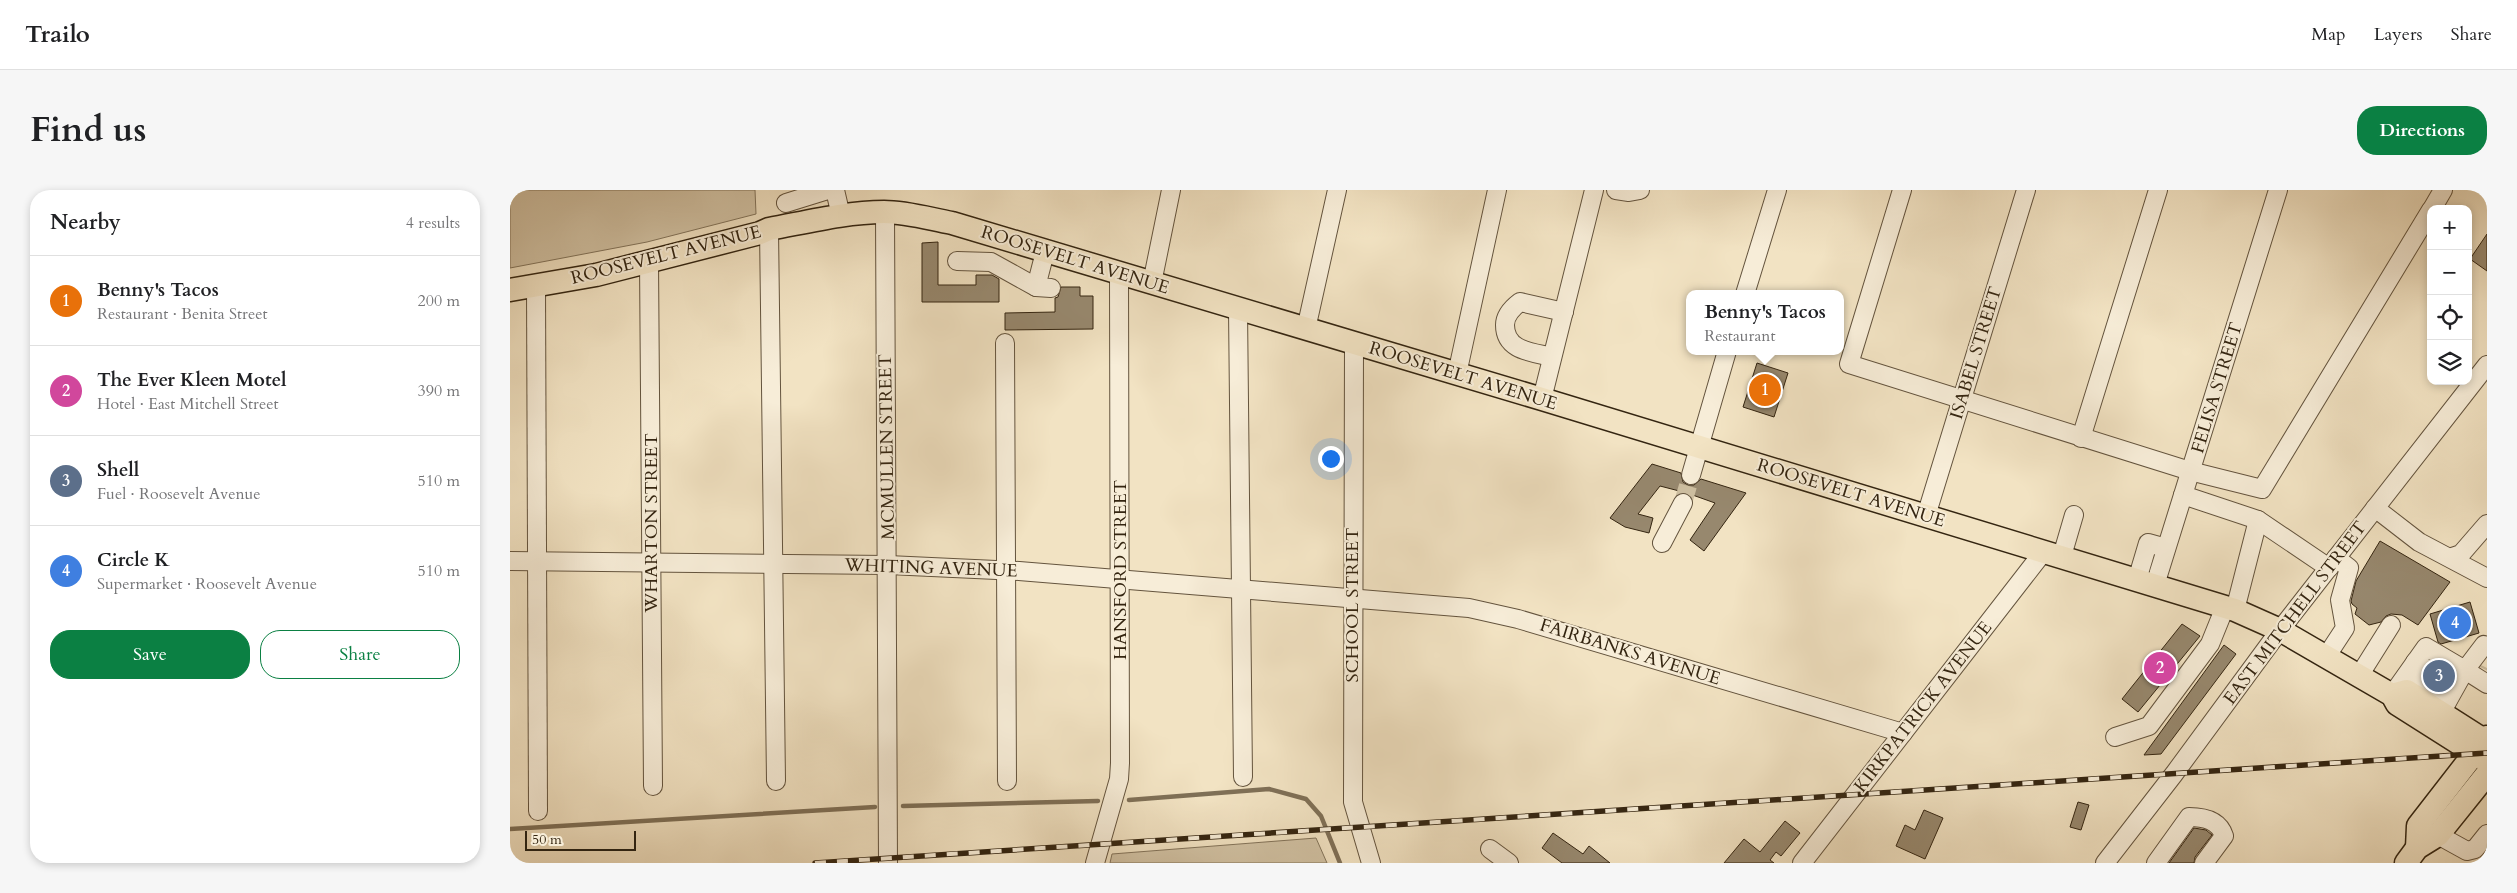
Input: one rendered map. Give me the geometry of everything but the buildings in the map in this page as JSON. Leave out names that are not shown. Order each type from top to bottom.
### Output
[{"type":"main road","name":"ROOSEVELT AVENUE","points":[[510,290],[596,275],[760,233],[769,229],[841,216],[884,212],[952,223],[1542,399],[2230,609],[2280,630],[2392,695],[2397,704],[2484,747]]},
{"type":"main road","name":"ROOSEVELT AVENUE","points":[[2392,695],[2460,680],[2484,747]]},
{"type":"main road","points":[[2411,856],[2418,826],[2484,747]]},
{"type":"main road","points":[[2411,856],[2438,835],[2476,797],[2487,774]]},
{"type":"street","points":[[792,225],[784,196],[828,190]]},
{"type":"street","points":[[835,190],[841,216]]},
{"type":"street","points":[[1152,284],[1172,190]]},
{"type":"street","points":[[1306,329],[1337,190]]},
{"type":"street","points":[[1457,374],[1497,190]]},
{"type":"street","points":[[1542,399],[1594,190]]},
{"type":"street","points":[[1616,190],[1629,192],[1640,190]]},
{"type":"street","points":[[1746,290],[1776,190]]},
{"type":"street","points":[[1902,190],[1849,364],[2190,471],[2262,489],[2427,216]]},
{"type":"street","name":"ISABEL STREET","points":[[1926,516],[2026,190]]},
{"type":"street","points":[[2081,438],[2158,190]]},
{"type":"street","name":"FELISA STREET","points":[[2146,583],[2166,548],[2278,190]]},
{"type":"street","points":[[2434,205],[2443,190]]},
{"type":"street","name":"MCMULLEN STREET","points":[[884,212],[888,565],[888,863]]},
{"type":"street","points":[[769,229],[776,781]]},
{"type":"street","points":[[957,261],[991,262],[1044,287],[1045,252]]},
{"type":"street","name":"WHARTON STREET","points":[[649,261],[652,786]]},
{"type":"street","name":"HANSFORD STREET","points":[[1095,863],[1119,779],[1120,764],[1120,274]]},
{"type":"street","points":[[536,286],[538,811]]},
{"type":"street","points":[[1552,357],[1519,348],[1509,342],[1505,333],[1505,319],[1512,308],[1520,302],[1564,312]]},
{"type":"street","points":[[1238,309],[1243,777]]},
{"type":"street","points":[[1005,343],[1007,781]]},
{"type":"street","name":"SCHOOL STREET","points":[[1354,344],[1353,802],[1372,863]]},
{"type":"street","points":[[1692,475],[1698,447],[1726,355]]},
{"type":"street","name":"EAST MITCHELL STREET","points":[[2105,863],[2174,774],[2280,630],[2487,365]]},
{"type":"street","points":[[2183,495],[2258,520],[2333,563],[2348,568],[2340,600],[2345,628],[2326,657]]},
{"type":"street","points":[[1662,543],[1682,503]]},
{"type":"street","points":[[2375,508],[2418,542],[2452,557],[2487,578]]},
{"type":"street","points":[[2053,554],[2074,515]]},
{"type":"street","points":[[2114,737],[2149,726],[2210,644],[2230,609],[2258,520]]},
{"type":"street","points":[[2452,557],[2461,554],[2487,524]]},
{"type":"street","name":"KIRKPATRICK AVENUE","points":[[1802,863],[1903,733],[2053,554]]},
{"type":"street","name":"WHITING AVENUE","points":[[510,561],[888,565],[1007,571],[1352,597]]},
{"type":"street","name":"FAIRBANKS AVENUE","points":[[1352,597],[1470,608],[1518,619],[1903,733]]},
{"type":"street","points":[[2359,676],[2391,625]]},
{"type":"street","points":[[2460,680],[2484,645],[2487,646]]},
{"type":"street","points":[[2392,695],[2426,647],[2460,680]]},
{"type":"street","points":[[2413,666],[2460,680]]},
{"type":"street","points":[[2413,666],[2460,680]]},
{"type":"street","points":[[2156,863],[2188,817],[2205,817],[2221,828],[2224,836],[2204,863]]},
{"type":"street","points":[[2438,835],[2468,851],[2475,849],[2487,834]]},
{"type":"street","points":[[1490,849],[1508,863]]},
{"type":"shaded area","points":[[510,190],[755,190],[756,214],[647,242],[510,268]]},
{"type":"shaded area","points":[[1316,838],[1327,863],[1110,863],[1112,854]]},
{"type":"waterway","points":[[1129,800],[1269,789],[1306,799],[1321,816],[1340,863]]},
{"type":"waterway","points":[[903,806],[1098,801]]},
{"type":"waterway","points":[[510,829],[875,807]]},
{"type":"tunnel","points":[[1683,503],[1691,475]]},
{"type":"tunnel","points":[[2433,672],[2445,679]]},
{"type":"railway","points":[[815,863],[2487,753]]},
{"type":"place","name":"Benny's Tacos","points":[[1765,390]]},
{"type":"place","name":"Circle K","points":[[2455,623]]},
{"type":"place","name":"The Ever Kleen Motel","points":[[2160,668]]},
{"type":"place","name":"Shell","points":[[2439,676]]}]
